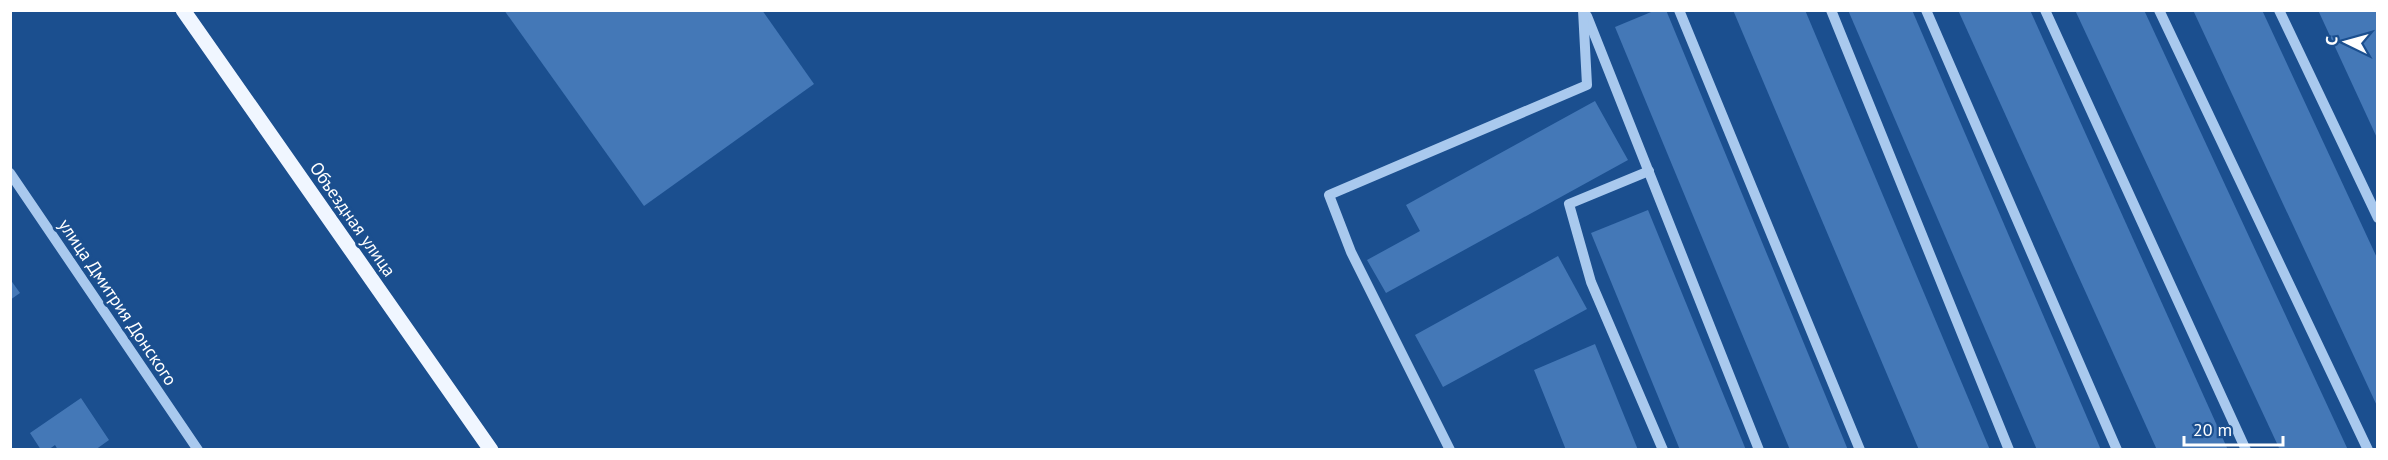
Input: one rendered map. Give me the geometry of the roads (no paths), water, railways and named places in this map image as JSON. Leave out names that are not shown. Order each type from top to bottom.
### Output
[{"type":"main road","name":"Объездная улица","points":[[183,10],[490,450]]},
{"type":"street","points":[[1584,10],[1759,450]]},
{"type":"street","points":[[1450,450],[1352,252],[1329,195],[1587,85],[1584,10]]},
{"type":"street","points":[[1679,10],[1860,450]]},
{"type":"street","points":[[1831,10],[2009,450]]},
{"type":"street","points":[[1926,10],[2117,450]]},
{"type":"street","points":[[2044,10],[2246,450]]},
{"type":"street","points":[[2159,10],[2368,450]]},
{"type":"street","points":[[2279,10],[2378,218]]},
{"type":"street","points":[[1649,171],[1569,204],[1591,282],[1663,450]]},
{"type":"street","name":"улица Дмитрия Донского","points":[[10,173],[198,450]]}]
